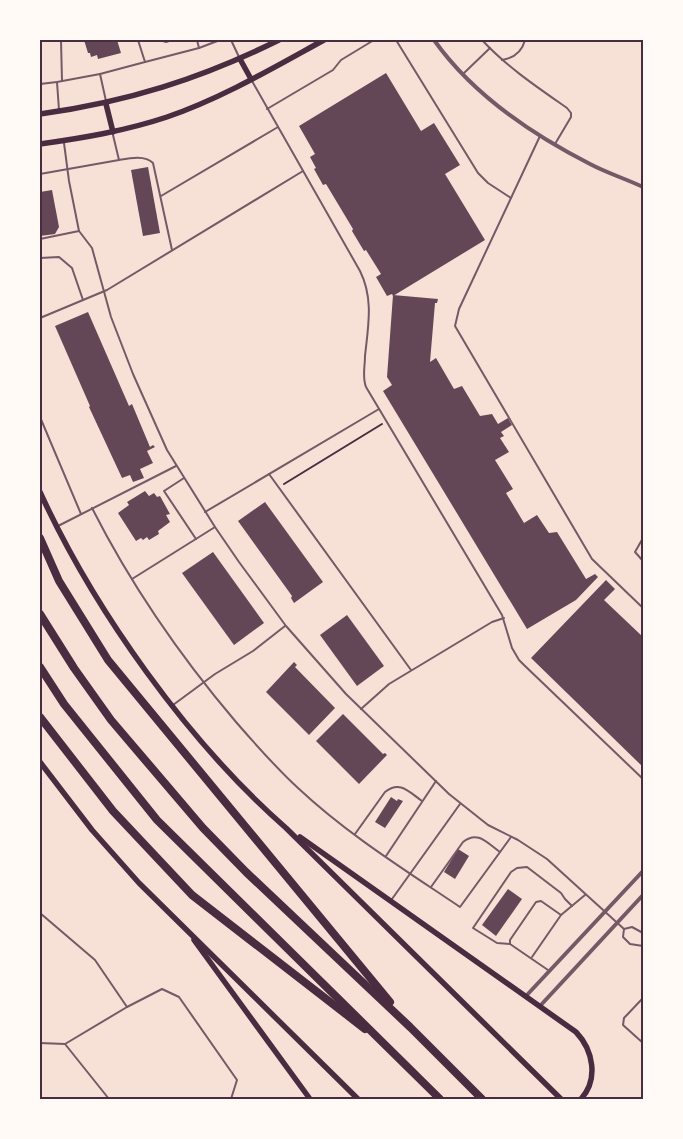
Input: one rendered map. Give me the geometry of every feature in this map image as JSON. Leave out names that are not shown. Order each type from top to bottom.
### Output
[{"type":"highway","points":[[40,538],[59,581],[108,660],[410,1027]]},
{"type":"highway","points":[[40,614],[74,668],[111,720],[203,828],[246,872],[410,1027],[482,1099]]},
{"type":"highway","points":[[40,667],[64,704],[157,820],[440,1099]]},
{"type":"highway","points":[[40,717],[113,811],[192,895],[393,1051]]},
{"type":"main road","points":[[40,114],[106,104],[175,84],[240,59],[279,40]]},
{"type":"main road","points":[[40,144],[113,132],[174,114],[222,94],[324,40]]},
{"type":"main road","points":[[240,59],[251,79]]},
{"type":"main road","points":[[106,104],[113,132]]},
{"type":"main road","points":[[40,492],[96,594],[138,658],[173,705],[244,787],[561,1099]]},
{"type":"main road","points":[[41,764],[92,830],[139,883],[358,1099]]},
{"type":"main road","points":[[286,828],[576,1032],[588,1047],[592,1061],[592,1076],[588,1090],[581,1099]]},
{"type":"main road","points":[[182,924],[310,1099]]},
{"type":"street","points":[[434,40],[442,52],[482,95],[540,136],[591,165],[643,187]]},
{"type":"street","points":[[526,996],[643,871]]},
{"type":"street","points":[[540,1006],[643,895]]},
{"type":"lane","points":[[61,40],[62,81]]},
{"type":"lane","points":[[138,40],[145,62]]},
{"type":"lane","points":[[160,40],[163,42],[172,40]]},
{"type":"lane","points":[[197,40],[199,48]]},
{"type":"lane","points":[[40,84],[100,74],[199,48],[220,40]]},
{"type":"lane","points":[[231,40],[240,59]]},
{"type":"lane","points":[[267,109],[334,70],[341,60],[374,40]]},
{"type":"lane","points":[[396,40],[478,174],[511,198]]},
{"type":"lane","points":[[482,40],[518,74],[567,108],[571,113],[555,144]]},
{"type":"lane","points":[[502,60],[509,59],[517,54],[524,46],[525,40]]},
{"type":"lane","points":[[463,74],[490,48]]},
{"type":"lane","points":[[100,74],[106,104]]},
{"type":"lane","points":[[251,79],[367,285],[370,304],[364,377],[366,387],[504,618],[512,648],[519,660],[643,779]]},
{"type":"lane","points":[[57,82],[60,112]]},
{"type":"lane","points":[[161,196],[278,127]]},
{"type":"lane","points":[[113,132],[119,160]]},
{"type":"lane","points":[[540,136],[458,309],[455,326],[592,559],[643,608]]},
{"type":"lane","points":[[63,141],[79,231],[92,248],[103,292],[133,374],[176,466],[215,527],[286,626],[361,709],[460,804],[488,825],[536,850],[548,859],[624,930]]},
{"type":"lane","points":[[40,174],[119,160],[138,158],[152,161],[156,168],[172,250]]},
{"type":"lane","points":[[40,318],[103,292],[303,171]]},
{"type":"lane","points":[[40,239],[79,231]]},
{"type":"lane","points":[[40,258],[59,257],[72,268],[83,300]]},
{"type":"lane","points":[[205,512],[379,408]]},
{"type":"lane","points":[[40,417],[81,514]]},
{"type":"lane","points":[[57,526],[176,466]]},
{"type":"lane","points":[[269,474],[411,670]]},
{"type":"lane","points":[[184,478],[164,491],[196,539]]},
{"type":"lane","points":[[92,508],[132,579],[171,639],[203,682],[284,775],[322,809],[410,874],[460,907],[511,837]]},
{"type":"lane","points":[[132,579],[215,527]]},
{"type":"lane","points":[[643,538],[635,552],[643,561]]},
{"type":"lane","points":[[361,709],[381,690],[411,670],[492,622],[504,618]]},
{"type":"lane","points":[[173,705],[203,682],[253,651],[286,626]]},
{"type":"lane","points":[[386,856],[436,781]]},
{"type":"lane","points":[[355,834],[385,792],[390,788],[401,787],[422,801]]},
{"type":"lane","points":[[391,901],[460,804]]},
{"type":"lane","points":[[431,887],[463,842],[468,838],[479,837],[500,852]]},
{"type":"lane","points":[[550,970],[510,944],[497,943],[473,928],[511,872],[517,868],[527,868],[561,893],[564,899],[572,906]]},
{"type":"lane","points":[[532,957],[561,915],[586,894]]},
{"type":"lane","points":[[510,944],[510,940],[536,902],[541,902],[561,915]]},
{"type":"lane","points":[[40,913],[95,960],[127,1006]]},
{"type":"lane","points":[[624,930],[632,927],[643,934]]},
{"type":"lane","points":[[624,930],[623,936],[630,944],[643,946]]},
{"type":"lane","points":[[40,1043],[65,1044],[127,1006],[162,990],[179,996],[238,1080],[231,1099]]},
{"type":"lane","points":[[643,998],[624,1018],[623,1025],[643,1043]]},
{"type":"lane","points":[[65,1044],[109,1099]]},
{"type":"path","points":[[278,488],[386,422]]},
{"type":"building","points":[[84,40],[117,40],[121,53],[98,59],[97,55],[91,57]]},
{"type":"building","points":[[386,73],[421,131],[434,123],[460,165],[445,174],[485,240],[393,296],[392,294],[387,296],[376,277],[381,274],[366,250],[364,251],[326,184],[323,185],[314,169],[316,168],[310,157],[315,154],[299,126]]},
{"type":"building","points":[[148,167],[160,233],[143,236],[131,170]]},
{"type":"building","points":[[52,190],[59,227],[55,234],[40,236],[40,192]]},
{"type":"building","points":[[393,295],[438,299],[437,303],[435,303],[430,362],[436,358],[454,389],[462,386],[480,416],[492,414],[498,424],[508,418],[512,425],[501,432],[504,436],[500,438],[509,452],[495,460],[513,489],[506,493],[524,523],[537,515],[549,533],[557,532],[586,579],[595,574],[598,577],[576,600],[527,629],[383,391],[392,385],[387,377]]},
{"type":"building","points":[[88,312],[129,406],[132,404],[150,447],[153,445],[155,447],[147,451],[153,463],[140,469],[144,478],[133,482],[130,475],[122,478],[89,407],[55,326]]},
{"type":"building","points":[[145,491],[149,496],[154,493],[157,497],[160,496],[170,514],[166,515],[170,522],[158,531],[159,534],[149,540],[147,537],[136,541],[118,513],[129,505],[127,502]]},
{"type":"building","points":[[265,502],[323,582],[294,603],[291,598],[292,596],[238,521]]},
{"type":"building","points":[[213,552],[264,623],[234,645],[182,573]]},
{"type":"building","points":[[606,580],[615,589],[604,600],[643,637],[643,767],[531,658]]},
{"type":"building","points":[[347,615],[384,666],[357,686],[320,635]]},
{"type":"building","points":[[294,662],[297,665],[295,667],[335,708],[309,735],[266,692]]},
{"type":"building","points":[[343,714],[383,754],[387,755],[359,784],[316,741]]},
{"type":"building","points":[[391,797],[397,801],[398,799],[403,801],[385,828],[375,822]]},
{"type":"building","points":[[458,849],[469,856],[455,879],[444,872]]},
{"type":"building","points":[[508,889],[522,899],[496,936],[482,925]]}]
